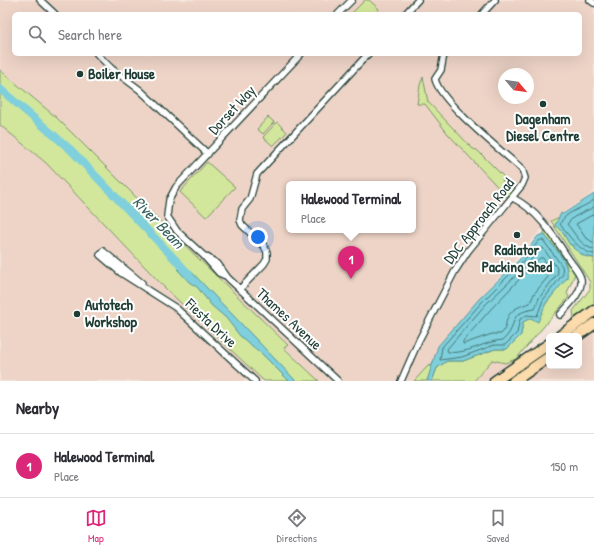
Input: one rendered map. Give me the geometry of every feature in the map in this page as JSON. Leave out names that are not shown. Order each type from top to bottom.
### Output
[{"type":"highway","points":[[564,333],[594,311]]},
{"type":"highway","points":[[581,333],[594,324]]},
{"type":"highway","points":[[495,381],[546,346]]},
{"type":"highway","points":[[514,381],[546,359]]},
{"type":"street","points":[[40,0],[53,12]]},
{"type":"street","points":[[340,12],[352,0]]},
{"type":"street","points":[[407,12],[418,0]]},
{"type":"street","points":[[484,12],[495,0]]},
{"type":"street","points":[[590,0],[594,3]]},
{"type":"street","points":[[99,56],[112,69],[140,90],[208,154]]},
{"type":"street","name":"Dorset Way","points":[[181,182],[299,56]]},
{"type":"street","points":[[240,289],[267,259],[267,252],[264,246],[242,225],[240,220],[242,209],[250,199],[256,176],[366,56]]},
{"type":"street","name":"DDC Approach Road","points":[[401,381],[419,340],[454,271],[468,251],[524,184],[525,175],[522,169],[456,109],[437,85],[436,79],[441,70],[444,56]]},
{"type":"street","name":"Thames Avenue","points":[[181,182],[169,200],[167,216],[177,231],[203,255],[218,264],[226,276],[337,381]]},
{"type":"street","points":[[513,198],[521,202],[550,231],[581,278],[581,287],[560,315]]},
{"type":"street","name":"Fiesta Drive","points":[[101,253],[120,273],[176,308],[255,381]]},
{"type":"shaded area","points":[[0,0],[594,0],[594,191],[585,199],[559,215],[540,231],[438,346],[433,365],[447,381],[319,381],[284,347],[288,344],[168,229],[57,118],[0,70]]},
{"type":"shaded area","points":[[0,125],[46,163],[165,288],[264,381],[0,381]]},
{"type":"shaded area","points":[[594,330],[594,381],[474,381],[492,359],[505,363],[516,359],[531,375],[546,364],[546,369],[582,369],[582,339]]},
{"type":"green space","points":[[365,0],[369,0],[379,9],[377,12],[353,12]]},
{"type":"green space","points":[[0,70],[57,118],[168,229],[288,345],[284,348],[319,381],[264,381],[165,288],[46,163],[0,125]]},
{"type":"green space","points":[[423,77],[428,102],[473,149],[477,150],[504,177],[502,180],[514,191],[507,197],[448,134],[425,104],[417,104]]},
{"type":"green space","points":[[268,117],[274,122],[263,134],[257,129]]},
{"type":"green space","points":[[277,122],[287,132],[273,146],[263,137]]},
{"type":"green space","points":[[207,162],[235,187],[206,217],[180,192]]},
{"type":"green space","points":[[561,216],[563,233],[570,244],[578,252],[590,258],[594,258],[594,304],[574,318],[573,311],[590,289],[590,282],[551,221]]},
{"type":"green space","points":[[545,226],[575,274],[567,293],[569,297],[516,359],[505,363],[492,360],[474,381],[432,381],[437,368],[447,361],[463,361],[495,349],[507,349],[521,335],[523,322],[535,315],[552,296],[563,280],[567,270],[564,260],[544,234]]},
{"type":"green space","points":[[433,365],[427,381],[414,381],[428,366]]},
{"type":"water","points":[[594,194],[594,258],[584,256],[573,248],[573,245],[570,245],[563,233],[555,225],[561,213],[563,214]]},
{"type":"water","points":[[544,234],[563,260],[566,266],[567,278],[546,303],[538,322],[531,318],[523,322],[521,335],[507,349],[495,349],[463,361],[447,361],[437,368],[432,381],[427,381],[438,346],[479,299],[520,259],[538,236]]},
{"type":"water","points":[[184,264],[296,381],[289,381],[262,354],[240,336],[226,318],[212,306],[197,287],[189,282],[178,270]]},
{"type":"waterway","name":"River Beam","points":[[0,89],[71,150],[189,274]]},
{"type":"place","name":"Boiler House","points":[[80,74]]},
{"type":"place","name":"Dagenham Diesel Centre","points":[[543,104]]},
{"type":"place","name":"Radiator Packing Shed","points":[[517,235]]},
{"type":"place","name":"Halewood Terminal","points":[[351,279]]},
{"type":"place","name":"Autotech Workshop","points":[[77,314]]}]
